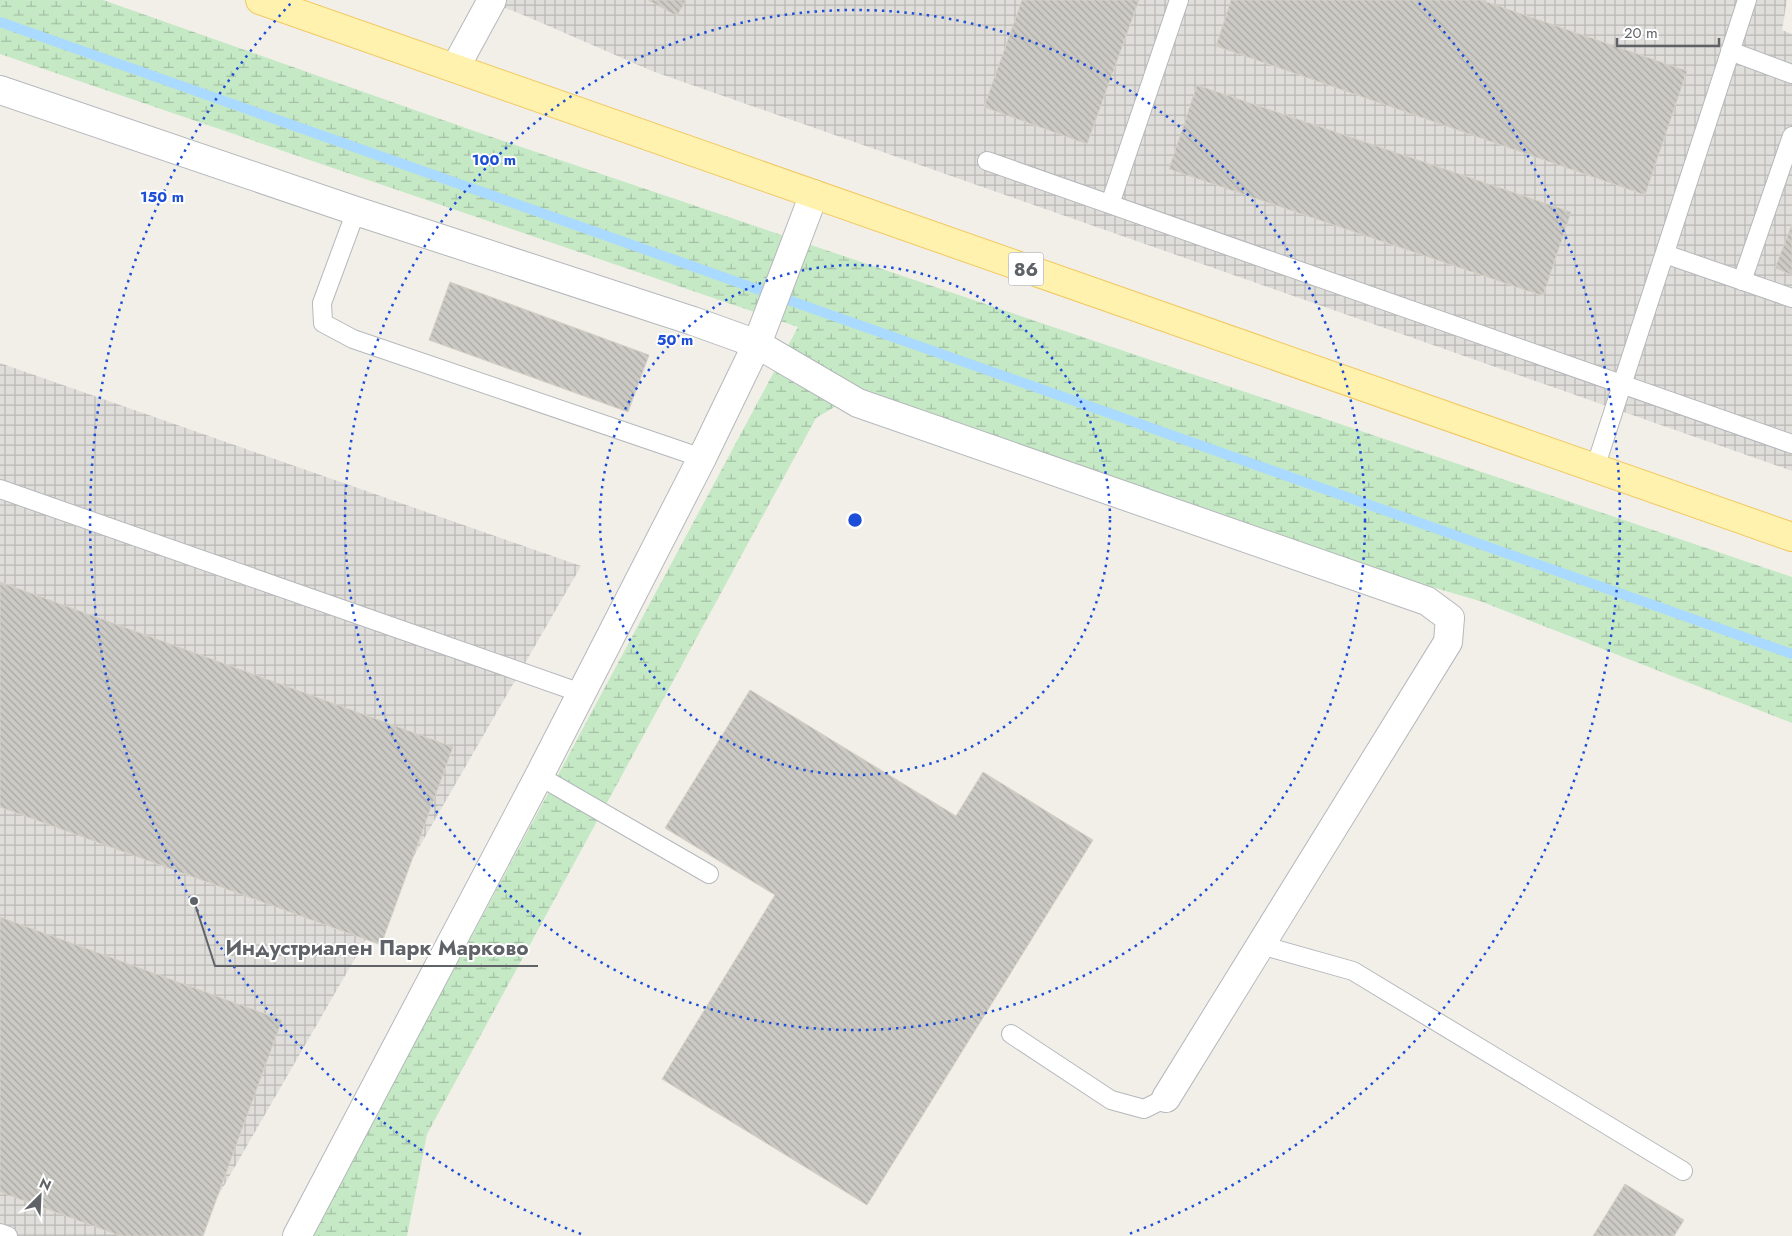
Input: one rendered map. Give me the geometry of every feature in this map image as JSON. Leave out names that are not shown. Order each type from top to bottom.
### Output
[{"type":"main road","name":"86","points":[[260,0],[1792,537]]},
{"type":"street","points":[[455,68],[492,0]]},
{"type":"street","points":[[0,90],[356,211],[684,318],[761,334],[858,403],[1427,601],[1450,618],[1448,642],[1166,1098]]},
{"type":"street","points":[[298,1236],[539,776],[702,458],[761,334],[814,194]]},
{"type":"lane","points":[[1110,204],[1179,0]]},
{"type":"lane","points":[[1596,468],[1747,0]]},
{"type":"lane","points":[[1730,51],[1792,74]]},
{"type":"lane","points":[[1742,281],[1792,136]]},
{"type":"lane","points":[[987,161],[1792,444]]},
{"type":"lane","points":[[356,211],[322,303],[323,323],[353,338],[702,458]]},
{"type":"lane","points":[[1665,254],[1792,298]]},
{"type":"lane","points":[[0,489],[581,693]]},
{"type":"lane","points":[[539,776],[709,874]]},
{"type":"lane","points":[[1261,945],[1353,971],[1683,1171]]},
{"type":"lane","points":[[1011,1034],[1111,1100],[1144,1108],[1166,1098]]},
{"type":"lane","points":[[0,1233],[8,1236]]},
{"type":"shaded area","points":[[485,0],[1787,0],[1782,30],[1792,34],[1792,471],[652,71]]},
{"type":"shaded area","points":[[0,363],[581,566],[195,1236],[0,1236]]},
{"type":"green space","points":[[0,0],[103,0],[477,132],[1792,577],[1792,723],[1480,601],[1113,494],[846,400],[816,418],[427,1134],[407,1236],[311,1236],[798,327],[0,54]]},
{"type":"building","points":[[648,0],[686,0],[677,16]]},
{"type":"building","points":[[1022,0],[1139,0],[1087,144],[984,107]]},
{"type":"building","points":[[1231,0],[1481,0],[1687,71],[1645,195],[1216,46]]},
{"type":"building","points":[[1197,85],[1571,212],[1543,296],[1169,169]]},
{"type":"building","points":[[1792,224],[1792,275],[1775,268]]},
{"type":"building","points":[[450,282],[649,355],[628,412],[429,340]]},
{"type":"building","points":[[0,582],[453,747],[381,945],[0,807]]},
{"type":"building","points":[[750,690],[956,816],[983,772],[1093,840],[867,1205],[662,1079],[775,895],[665,828]]},
{"type":"building","points":[[0,917],[282,1020],[203,1236],[121,1236],[0,1192]]},
{"type":"building","points":[[1625,1184],[1684,1220],[1674,1236],[1593,1236]]},
{"type":"waterway","points":[[0,22],[1792,654]]},
{"type":"place","name":"Индустриален Парк Марково","points":[[194,901]]}]
